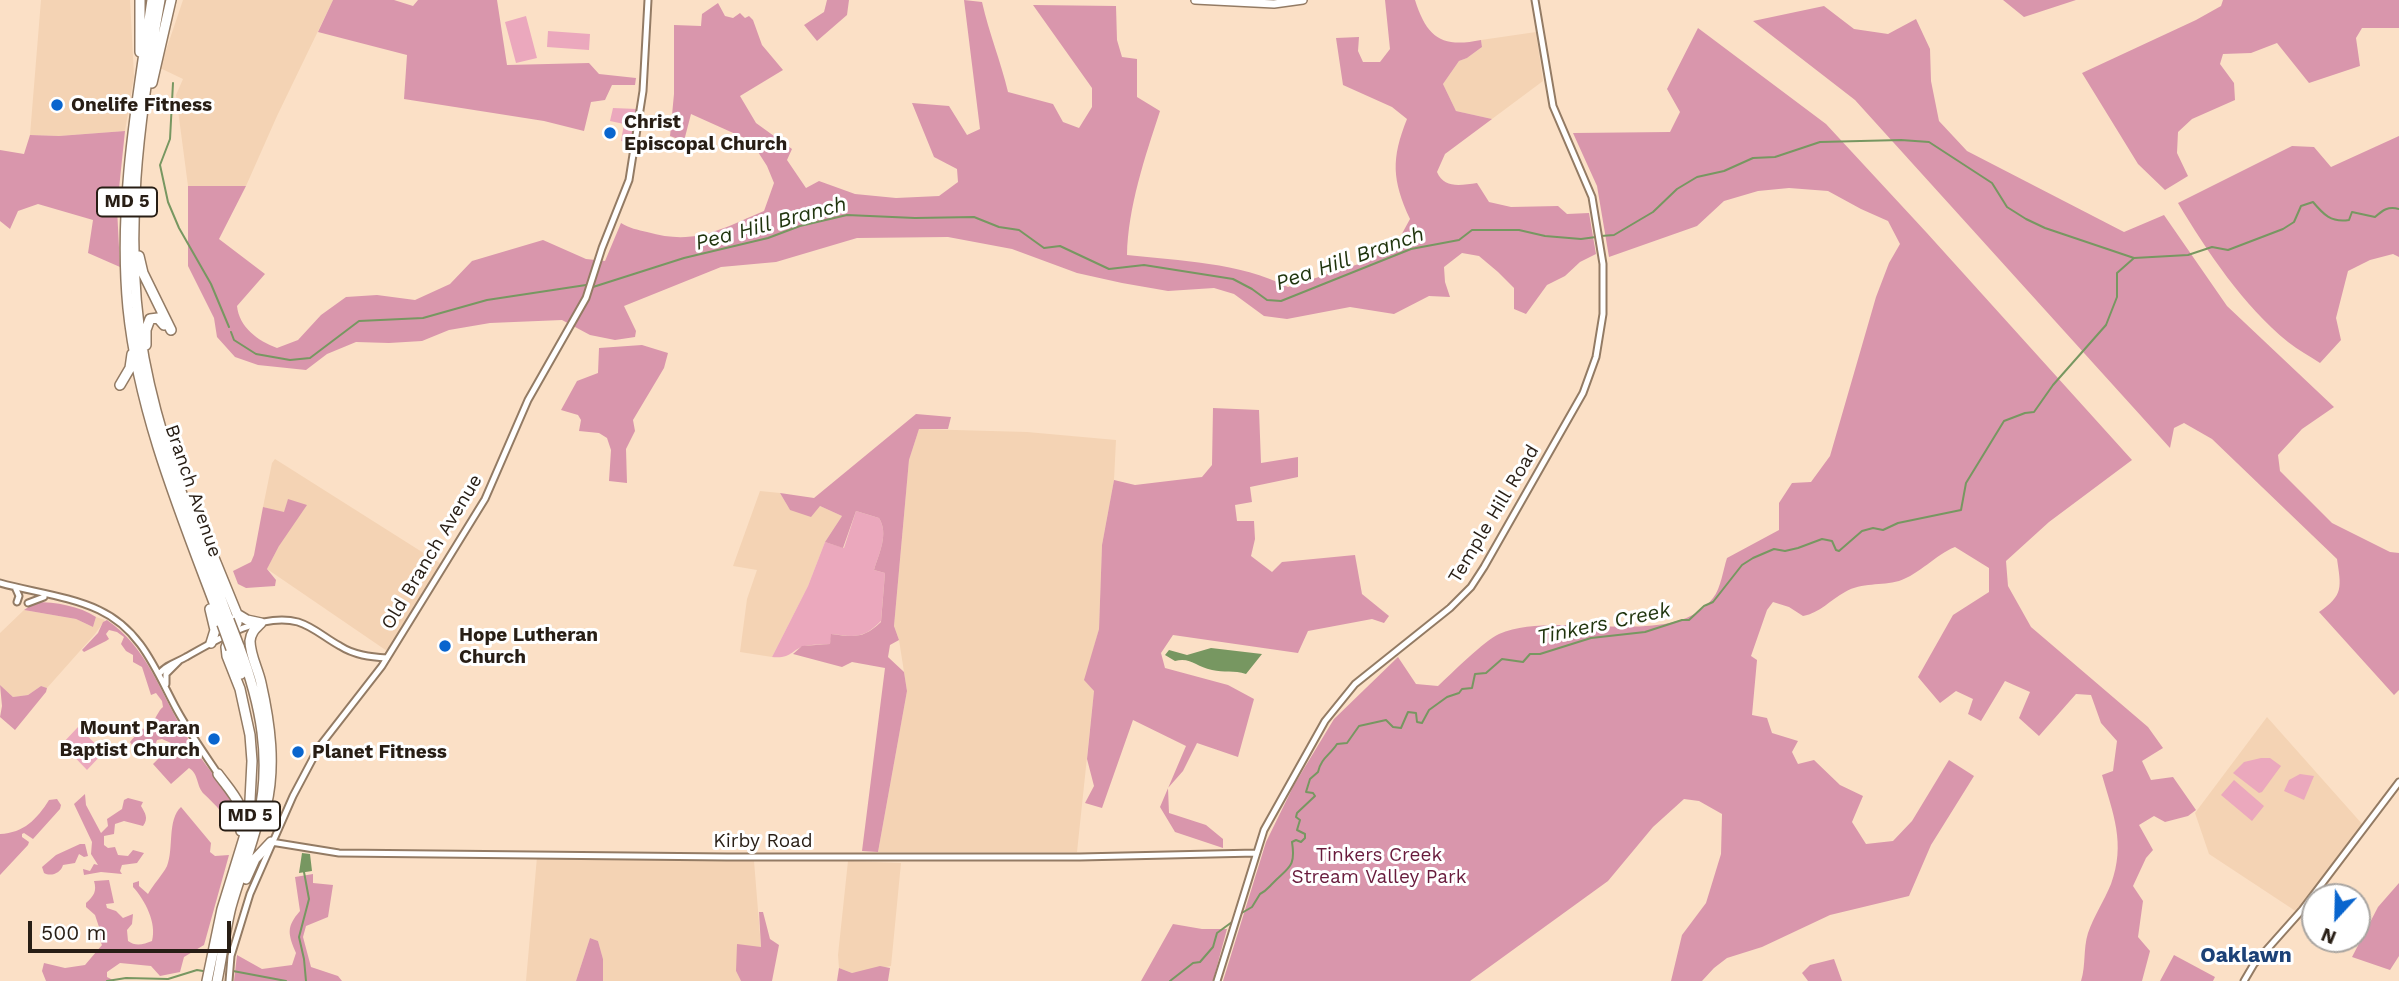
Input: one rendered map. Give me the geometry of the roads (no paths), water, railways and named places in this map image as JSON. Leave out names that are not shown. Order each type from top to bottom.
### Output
[{"type":"highway","points":[[135,117],[140,53],[140,0]]},
{"type":"highway","name":"Branch Avenue","points":[[152,0],[135,117],[126,217],[127,293],[131,327],[135,359],[158,448],[225,620]]},
{"type":"highway","name":"Branch Avenue","points":[[160,0],[141,133],[134,216],[138,323],[155,410],[235,648],[248,694],[256,738],[254,802],[220,919],[206,981]]},
{"type":"highway","points":[[141,133],[171,0]]},
{"type":"highway","points":[[134,216],[143,273],[169,331],[158,318],[149,319],[146,330],[146,368]]},
{"type":"highway","points":[[131,327],[130,368],[120,384],[137,385],[147,402]]},
{"type":"highway","points":[[225,620],[261,623]]},
{"type":"highway","points":[[225,620],[220,629],[242,638],[250,647]]},
{"type":"highway","points":[[225,620],[237,623],[226,647],[240,689],[250,735],[252,761],[249,820]]},
{"type":"highway","points":[[211,643],[225,620]]},
{"type":"highway","points":[[244,865],[270,793],[272,754],[265,703],[250,647],[252,632],[261,623]]},
{"type":"highway","name":"Branch Avenue","points":[[217,981],[230,911],[262,796],[265,752],[261,715],[252,681],[235,648]]},
{"type":"highway","points":[[209,968],[219,902],[243,824],[240,803],[218,774]]},
{"type":"highway","points":[[223,947],[249,871],[255,859],[271,842]]},
{"type":"main road","name":"Old Branch Avenue","points":[[229,981],[232,956],[248,900],[271,842],[319,747],[387,658],[489,492],[528,400],[582,308],[629,180],[641,106],[648,0]]},
{"type":"main road","points":[[1195,0],[1274,4],[1303,0]]},
{"type":"main road","name":"Temple Hill Road","points":[[1217,981],[1269,819],[1323,724],[1341,699],[1369,672],[1450,608],[1478,577],[1578,403],[1592,369],[1604,304],[1601,247],[1592,197],[1553,106],[1535,0]]},
{"type":"main road","points":[[0,583],[93,607],[113,618],[138,639],[152,659],[192,736],[218,774]]},
{"type":"main road","points":[[15,587],[19,594],[17,602]]},
{"type":"main road","points":[[28,603],[50,596]]},
{"type":"main road","points":[[159,674],[211,643],[278,619],[313,628],[349,651],[387,658]]},
{"type":"main road","points":[[370,656],[378,665],[377,673]]},
{"type":"main road","points":[[152,659],[167,669]]},
{"type":"main road","points":[[166,687],[167,669]]},
{"type":"main road","points":[[2244,981],[2254,964],[2302,910],[2399,782]]},
{"type":"main road","name":"Kirby Road","points":[[271,842],[338,852],[703,857],[1058,858],[1256,853]]},
{"type":"waterway","name":"Pea Hill Branch","points":[[173,83],[170,139],[160,165],[168,202],[179,228],[211,284],[229,327]]},
{"type":"waterway","name":"Pea Hill Branch","points":[[1601,236],[1614,235],[1653,212],[1677,189],[1697,177],[1724,171],[1753,158],[1775,157],[1820,142],[1901,140],[1929,142],[1992,183],[2007,207],[2026,219],[2134,258]]},
{"type":"waterway","name":"Tinkers Creek","points":[[1240,914],[1252,907],[1260,894],[1290,866],[1293,857],[1292,842],[1301,842],[1305,838],[1305,834],[1297,830],[1300,820],[1296,817],[1297,813],[1315,796],[1306,792],[1310,779],[1337,744],[1347,743],[1359,726],[1386,720],[1393,727],[1401,728],[1408,712],[1416,713],[1417,722],[1422,723],[1429,710],[1462,689],[1472,688],[1475,674],[1486,673],[1502,659],[1523,662],[1530,654],[1540,654],[1591,638],[1645,632],[1689,620],[1704,606],[1713,602],[1742,565],[1774,549],[1785,551],[1822,539],[1832,541],[1839,551],[1862,531],[1873,528],[1883,530],[1898,523],[1961,510],[1966,483],[2004,421],[2034,412],[2053,385],[2106,325],[2117,297],[2117,273],[2134,258],[2188,255],[2212,247],[2228,250],[2283,229],[2294,222],[2301,206],[2313,202],[2324,214],[2337,220],[2349,220],[2352,212],[2375,217],[2386,209],[2399,209]]},
{"type":"waterway","name":"Pea Hill Branch","points":[[593,287],[684,258],[847,215],[974,217],[999,227],[1019,230],[1044,248],[1060,246],[1109,269],[1144,265],[1233,279],[1267,300],[1281,301],[1411,249],[1459,240],[1472,230],[1519,230],[1545,236],[1581,239],[1596,237]]},
{"type":"waterway","name":"Pea Hill Branch","points":[[231,332],[234,340],[256,354],[290,360],[310,358],[359,321],[423,318],[487,300],[586,285]]},
{"type":"waterway","points":[[304,872],[309,899],[299,937],[306,981]]},
{"type":"waterway","name":"Tinkers Creek","points":[[1170,981],[1193,963],[1200,962],[1213,947],[1217,933],[1232,922]]},
{"type":"waterway","points":[[107,981],[126,978],[168,979],[197,970],[203,971]]},
{"type":"waterway","points":[[233,971],[286,981]]},
{"type":"place","name":"Onelife Fitness","points":[[57,105]]},
{"type":"place","name":"Christ Episcopal Church","points":[[610,133]]},
{"type":"place","name":"Hope Lutheran Church","points":[[445,646]]},
{"type":"place","name":"Mount Paran Baptist Church","points":[[214,739]]},
{"type":"place","name":"Planet Fitness","points":[[298,752]]},
{"type":"district","name":"Oaklawn","points":[[2246,956]]},
{"type":"park label","name":"Tinkers Creek Stream Valley Park","points":[[1379,866]]}]
